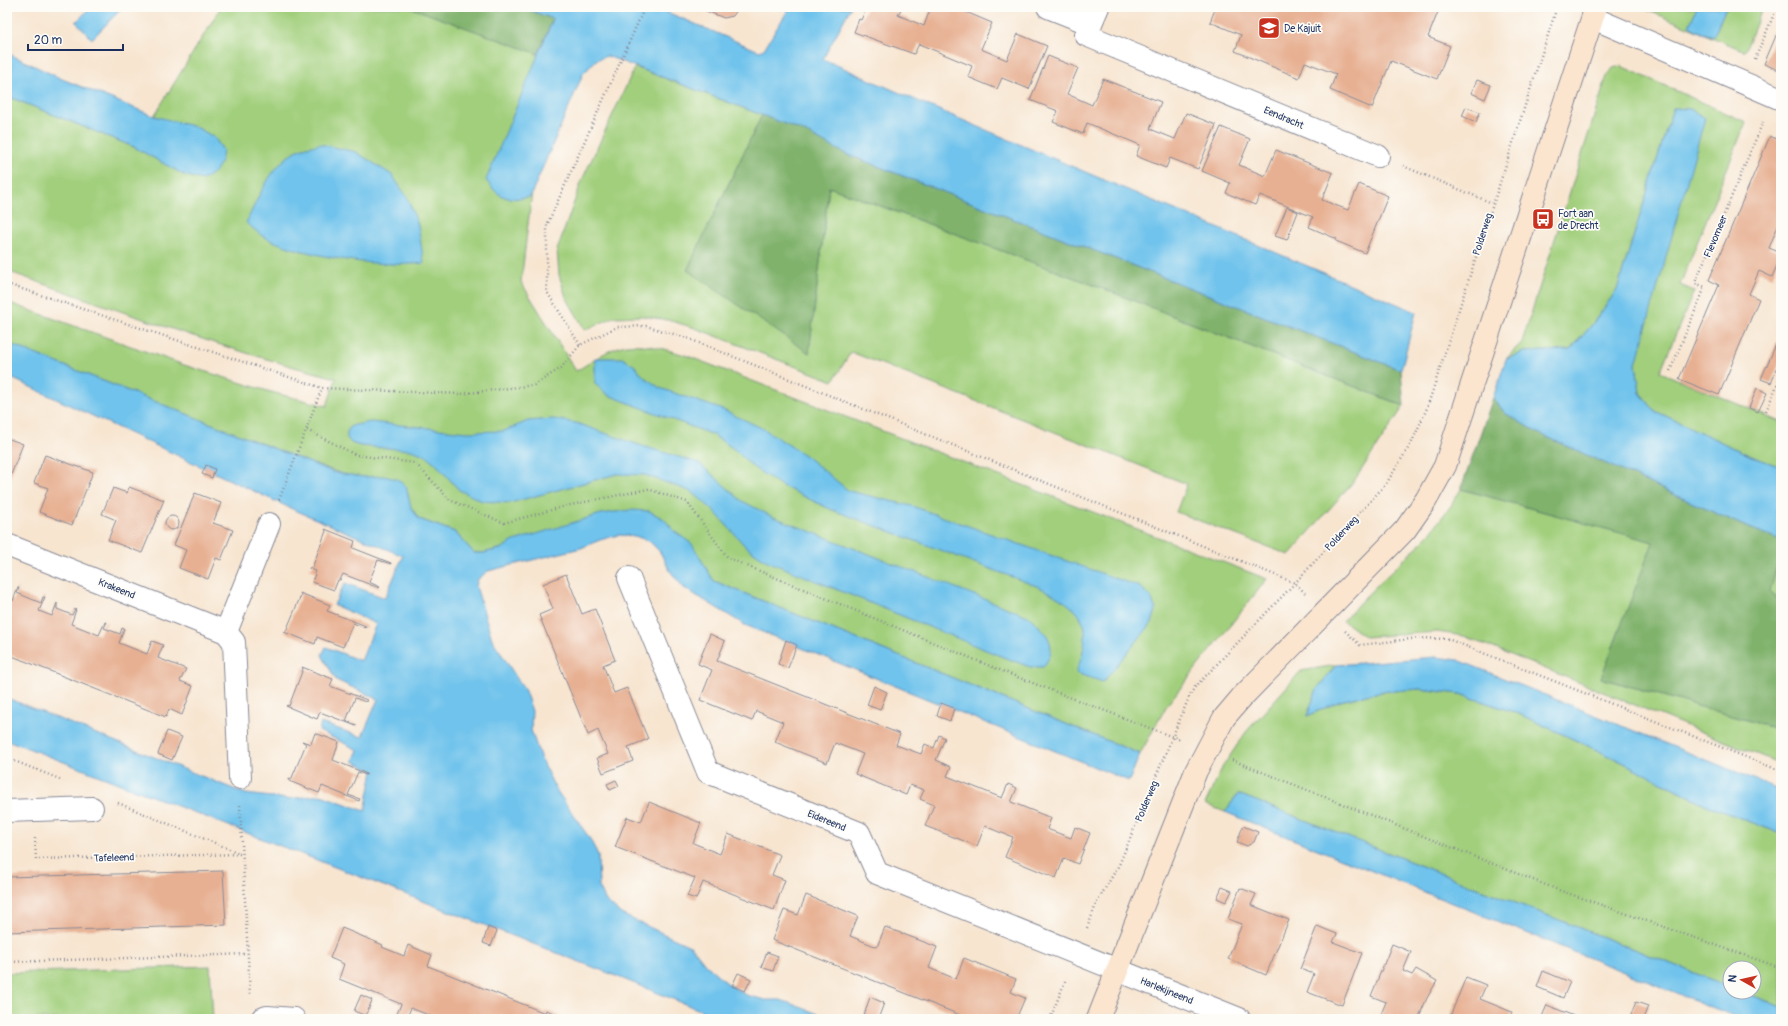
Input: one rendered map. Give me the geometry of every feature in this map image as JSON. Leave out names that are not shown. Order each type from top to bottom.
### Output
[{"type":"street","name":"Eendracht","points":[[1048,7],[1094,16],[1086,35],[1378,156]]},
{"type":"street","points":[[1098,1019],[1196,771],[1224,718],[1241,698],[1405,530],[1426,500],[1445,466],[1594,13],[1777,97]]},
{"type":"street","points":[[240,778],[234,642],[226,632],[270,524]]},
{"type":"street","name":"Krakeend","points":[[7,545],[226,632]]},
{"type":"street","name":"Eidereend","points":[[629,578],[708,772],[859,833],[877,873],[1118,970]]},
{"type":"street","points":[[7,811],[102,804]]},
{"type":"street","name":"Harlekijneend","points":[[1118,970],[1239,1019]]},
{"type":"street","points":[[262,1019],[267,1017],[294,1019]]},
{"type":"path","points":[[580,345],[547,292],[547,225],[645,7]]},
{"type":"path","name":"Polderweg","points":[[1050,1019],[1097,902],[1119,865],[1172,737],[1195,687],[1296,583],[1386,484],[1412,442],[1427,408],[1492,203],[1557,7]]},
{"type":"path","points":[[1745,83],[1777,7]]},
{"type":"path","name":"Flevomeer","points":[[1670,371],[1706,288],[1695,283],[1777,97]]},
{"type":"path","points":[[1378,156],[1492,203]]},
{"type":"path","points":[[7,284],[322,388],[461,394],[534,385],[561,368],[580,345],[616,327],[646,326],[687,338],[1296,583],[1324,612],[1360,645],[1419,638],[1448,639],[1781,771]]},
{"type":"path","points":[[1766,411],[1781,376]]},
{"type":"path","points":[[278,503],[322,388]]},
{"type":"path","points":[[307,430],[356,455],[415,463],[450,500],[504,523],[566,506],[648,489],[687,502],[728,558],[1012,675],[1269,773],[1400,827],[1556,888],[1781,968]]},
{"type":"path","points":[[7,758],[68,783]]},
{"type":"path","points":[[240,778],[241,842],[250,997]]},
{"type":"path","points":[[102,804],[242,854]]},
{"type":"path","name":"Tafeleend","points":[[35,810],[36,859],[242,854]]},
{"type":"path","points":[[7,962],[247,954]]},
{"type":"green space","points":[[221,7],[525,7],[553,19],[521,282],[576,371],[608,352],[626,345],[652,346],[685,355],[1267,579],[1167,705],[1140,754],[714,581],[673,530],[649,511],[483,553],[474,553],[455,532],[419,519],[343,474],[308,462],[7,343],[7,302],[184,365],[271,392],[327,406],[336,378],[211,342],[7,271],[7,96],[134,147],[156,159],[174,122],[154,116]]},
{"type":"green space","points":[[409,7],[521,7],[553,19],[538,54]]},
{"type":"green space","points":[[1640,7],[1697,7],[1690,26],[1714,36],[1726,7],[1763,7],[1745,51]]},
{"type":"green space","points":[[1621,66],[1746,122],[1680,285],[1694,291],[1660,372],[1781,422],[1781,467],[1751,456],[1655,411],[1640,393],[1636,364],[1690,109],[1673,108],[1617,290],[1591,326],[1570,350],[1524,352],[1506,359],[1522,342],[1607,76],[1613,68]]},
{"type":"green space","points":[[635,67],[762,115],[718,206],[809,353],[829,187],[1091,284],[1404,406],[1354,481],[1289,555],[1176,512],[1187,484],[851,352],[833,381],[695,328],[668,320],[642,316],[614,317],[585,330],[566,297],[559,275],[557,250],[582,180]]},
{"type":"green space","points":[[762,115],[801,130],[844,153],[1401,370],[1404,406],[1091,284],[829,187],[809,353],[687,270]]},
{"type":"green space","points":[[1493,398],[1505,413],[1538,433],[1742,525],[1781,540],[1781,551],[1770,592],[1781,602],[1781,730],[1601,678],[1653,542],[1461,489]]},
{"type":"green space","points":[[1461,489],[1654,542],[1601,678],[1781,730],[1781,764],[1464,636],[1437,632],[1365,637],[1343,621],[1363,599],[1426,538],[1450,507]]},
{"type":"green space","points":[[1781,551],[1781,602],[1770,592]]},
{"type":"green space","points":[[1336,665],[1317,689],[1307,716],[1340,701],[1379,692],[1420,689],[1460,694],[1517,713],[1616,759],[1709,806],[1774,831],[1781,832],[1781,1007],[1762,999],[1762,960],[1722,960],[1722,984],[1238,794],[1225,812],[1205,804],[1223,766],[1246,732],[1301,671]]},
{"type":"green space","points":[[210,966],[213,1019],[7,1019],[7,973]]},
{"type":"water","points":[[91,7],[123,7],[92,39],[76,22]]},
{"type":"water","points":[[521,7],[655,7],[759,51],[764,49],[790,7],[851,7],[823,59],[927,105],[1416,312],[1401,370],[844,153],[801,130],[607,56],[596,60],[583,74],[530,197],[510,198],[500,195],[486,180],[553,19]]},
{"type":"water","points":[[1697,7],[1726,7],[1714,36],[1702,33],[1689,26]]},
{"type":"water","points":[[7,53],[62,79],[154,116],[196,127],[214,137],[223,150],[219,165],[215,171],[202,180],[184,175],[134,147],[7,96]]},
{"type":"water","points":[[1673,108],[1690,109],[1705,118],[1636,364],[1640,393],[1655,411],[1751,456],[1781,467],[1781,540],[1742,525],[1538,433],[1505,413],[1493,398],[1506,359],[1524,352],[1570,350],[1591,326],[1617,290]]},
{"type":"water","points":[[320,144],[356,152],[392,175],[407,197],[418,225],[424,263],[387,264],[344,260],[323,256],[268,239],[246,223],[266,183],[279,165],[296,151]]},
{"type":"water","points":[[7,343],[336,473],[364,477],[383,476],[397,479],[406,486],[411,507],[419,519],[455,532],[474,553],[483,553],[500,549],[514,541],[601,514],[630,510],[649,511],[664,519],[674,531],[692,544],[714,581],[1140,754],[1129,781],[745,625],[684,588],[670,571],[660,552],[649,541],[635,536],[618,535],[600,540],[581,548],[488,571],[478,579],[476,586],[492,639],[525,691],[532,711],[531,730],[541,759],[555,788],[590,839],[598,855],[599,887],[606,901],[621,914],[692,947],[705,964],[727,983],[746,995],[765,1000],[781,1000],[832,1019],[722,1019],[611,974],[7,740],[7,698],[246,794],[288,799],[321,795],[365,811],[373,771],[353,761],[358,750],[319,731],[321,723],[362,737],[378,699],[336,680],[322,655],[326,647],[361,661],[376,624],[334,605],[345,583],[385,598],[403,556],[290,508],[7,376]]},
{"type":"water","points":[[595,358],[622,358],[635,366],[643,376],[660,388],[723,410],[764,429],[806,456],[849,491],[912,506],[1140,587],[1151,597],[1156,610],[1152,623],[1103,682],[1076,673],[1082,656],[1085,641],[1085,630],[1082,620],[1076,611],[1055,595],[1039,587],[830,509],[782,486],[754,468],[734,449],[713,435],[608,395],[595,384]]},
{"type":"water","points":[[553,419],[576,423],[639,445],[699,463],[742,501],[771,516],[1028,616],[1040,627],[1049,639],[1051,652],[1048,659],[1043,667],[1030,667],[767,561],[746,547],[713,510],[692,492],[645,475],[617,474],[510,503],[482,501],[459,490],[435,463],[425,455],[411,450],[360,446],[351,443],[347,438],[347,432],[351,426],[370,422],[467,432],[504,431],[528,421]]},
{"type":"water","points":[[1436,657],[1458,660],[1781,790],[1781,832],[1774,831],[1709,806],[1616,759],[1517,713],[1460,694],[1420,689],[1379,692],[1340,701],[1307,716],[1317,689],[1336,665]]},
{"type":"water","points":[[1238,794],[1722,984],[1722,1000],[1762,999],[1781,1007],[1781,1019],[1741,1019],[1225,812]]},
{"type":"building","points":[[696,7],[739,7],[733,16],[724,18]]},
{"type":"building","points":[[867,7],[902,7],[898,15],[924,26],[931,7],[954,7],[992,23],[981,49],[1007,60],[1018,34],[1047,46],[1029,89],[1002,78],[997,89],[968,77],[972,66],[919,44],[914,54],[854,32],[859,19],[861,20]]},
{"type":"building","points":[[1216,7],[1440,7],[1428,37],[1450,46],[1437,79],[1391,61],[1372,108],[1330,90],[1336,74],[1305,62],[1299,78],[1235,51],[1241,35],[1210,22]]},
{"type":"building","points":[[1781,24],[1781,71],[1764,64]]},
{"type":"building","points":[[1048,56],[1078,68],[1067,94],[1092,105],[1103,79],[1161,102],[1150,129],[1175,139],[1186,113],[1216,125],[1198,169],[1170,158],[1166,168],[1136,156],[1140,145],[1087,123],[1083,134],[1053,122],[1058,111],[1030,100]]},
{"type":"building","points":[[1477,80],[1491,85],[1485,99],[1471,93]]},
{"type":"building","points":[[1466,107],[1480,112],[1476,122],[1462,116]]},
{"type":"building","points":[[1221,127],[1250,139],[1239,165],[1265,176],[1276,150],[1333,173],[1322,200],[1348,210],[1359,184],[1388,196],[1365,253],[1336,241],[1337,239],[1309,227],[1313,217],[1260,195],[1255,205],[1226,193],[1230,183],[1202,171]]},
{"type":"building","points":[[1770,136],[1781,141],[1781,218],[1769,248],[1781,253],[1781,256],[1772,277],[1759,271],[1749,294],[1759,299],[1719,395],[1679,379],[1719,285],[1709,280]]},
{"type":"building","points":[[1287,207],[1298,212],[1287,240],[1275,236]]},
{"type":"building","points":[[1777,342],[1781,344],[1781,359],[1771,383],[1761,379]]},
{"type":"building","points":[[1757,388],[1767,393],[1758,412],[1749,408]]},
{"type":"building","points":[[7,438],[23,444],[7,485]]},
{"type":"building","points":[[45,455],[93,472],[72,525],[39,512],[48,488],[34,483]]},
{"type":"building","points":[[206,465],[215,469],[212,478],[202,474]]},
{"type":"building","points":[[129,487],[164,500],[142,553],[108,540],[116,520],[102,514],[113,488],[127,493]]},
{"type":"building","points":[[195,493],[221,503],[213,523],[233,530],[221,560],[216,558],[208,579],[179,568],[186,550],[174,545]]},
{"type":"building","points":[[169,516],[175,516],[179,520],[179,526],[175,530],[169,530],[165,526],[165,520]]},
{"type":"building","points":[[325,529],[355,541],[353,548],[391,563],[378,560],[369,582],[380,587],[379,588],[343,574],[340,580],[338,580],[334,590],[312,582],[316,571],[309,569],[310,567],[312,568],[326,531]]},
{"type":"building","points":[[566,574],[582,614],[595,609],[615,660],[603,665],[614,693],[627,688],[648,739],[628,747],[633,761],[603,773],[597,758],[608,754],[598,730],[588,735],[539,615],[553,609],[543,584]]},
{"type":"building","points":[[18,587],[17,593],[41,603],[43,597],[45,597],[39,611],[52,616],[57,603],[57,609],[72,615],[75,609],[76,610],[71,624],[99,635],[105,622],[107,622],[104,628],[120,634],[122,628],[124,629],[119,643],[147,654],[152,641],[163,645],[158,658],[186,669],[180,681],[193,686],[182,715],[169,709],[166,717],[7,654],[7,598],[13,601]]},
{"type":"building","points":[[300,593],[330,605],[327,611],[366,626],[365,628],[353,623],[343,647],[317,637],[315,644],[284,632],[286,631],[301,595]]},
{"type":"building","points":[[710,634],[725,641],[717,661],[900,734],[896,745],[921,754],[925,744],[934,748],[939,735],[945,738],[936,760],[951,767],[947,776],[1002,798],[1008,784],[1017,788],[1011,802],[1051,818],[1047,829],[1071,838],[1075,827],[1090,833],[1078,864],[1064,858],[1056,878],[1005,857],[1013,837],[985,826],[977,846],[925,826],[934,805],[920,799],[924,790],[910,785],[906,795],[855,774],[863,754],[835,743],[827,763],[775,742],[783,722],[756,711],[752,721],[700,700],[712,670],[698,664]]},
{"type":"building","points":[[786,640],[797,645],[788,668],[778,664]]},
{"type":"building","points":[[302,667],[333,679],[330,686],[367,700],[366,702],[355,698],[346,721],[357,725],[356,726],[320,712],[317,719],[286,706],[289,706],[303,669]]},
{"type":"building","points":[[874,686],[887,692],[880,710],[867,705]]},
{"type":"building","points":[[941,703],[954,708],[950,721],[937,716]]},
{"type":"building","points":[[167,731],[182,737],[172,760],[158,754]]},
{"type":"building","points":[[315,733],[339,742],[333,760],[367,774],[358,772],[348,795],[360,799],[359,801],[322,786],[319,793],[289,781],[289,779],[291,780],[306,744],[302,741],[311,744]]},
{"type":"building","points":[[616,780],[619,786],[610,790],[607,784]]},
{"type":"building","points":[[649,802],[701,823],[693,843],[720,854],[728,834],[780,855],[772,875],[785,880],[774,910],[703,882],[696,899],[687,896],[695,878],[615,847],[627,817],[641,822]]},
{"type":"building","points":[[1243,826],[1258,832],[1254,842],[1247,846],[1237,842]]},
{"type":"building","points":[[223,871],[226,925],[7,932],[7,877]]},
{"type":"building","points":[[1222,887],[1232,891],[1226,902],[1217,898]]},
{"type":"building","points":[[1240,888],[1256,894],[1251,905],[1289,920],[1266,975],[1228,959],[1242,924],[1228,919]]},
{"type":"building","points":[[806,895],[858,916],[850,936],[877,947],[885,927],[937,947],[929,968],[956,979],[964,958],[1016,979],[1011,992],[1025,998],[1016,1019],[970,1019],[772,940],[784,910],[798,915]]},
{"type":"building","points":[[1317,926],[1337,934],[1333,942],[1362,953],[1342,1005],[1307,992],[1314,974],[1300,969]]},
{"type":"building","points":[[488,927],[497,931],[491,946],[483,943]]},
{"type":"building","points":[[342,928],[383,945],[382,947],[404,956],[408,945],[432,955],[428,966],[545,1013],[546,1010],[568,1019],[438,1019],[411,1008],[408,1015],[420,1019],[395,1019],[401,1004],[339,979],[344,964],[330,958]]},
{"type":"building","points":[[1392,944],[1411,952],[1403,971],[1412,975],[1416,969],[1437,981],[1427,998],[1418,1019],[1379,1019],[1386,1002],[1371,996]]},
{"type":"building","points":[[767,952],[778,956],[773,971],[761,967]]},
{"type":"building","points":[[1543,971],[1570,982],[1563,998],[1537,987]]},
{"type":"building","points":[[738,973],[751,979],[745,991],[732,986]]},
{"type":"building","points":[[1466,977],[1486,985],[1480,999],[1512,1012],[1509,1019],[1449,1019]]},
{"type":"building","points":[[361,995],[372,1000],[366,1016],[354,1011]]},
{"type":"building","points":[[870,997],[884,1003],[878,1019],[864,1015]]},
{"type":"building","points":[[1636,1002],[1648,1006],[1643,1019],[1629,1019]]},
{"type":"building","points":[[1547,1005],[1581,1019],[1541,1019]]},
{"type":"place","name":"De Kajuit","points":[[1269,28]]},
{"type":"place","name":"Fort aan de Drecht","points":[[1543,219]]}]
